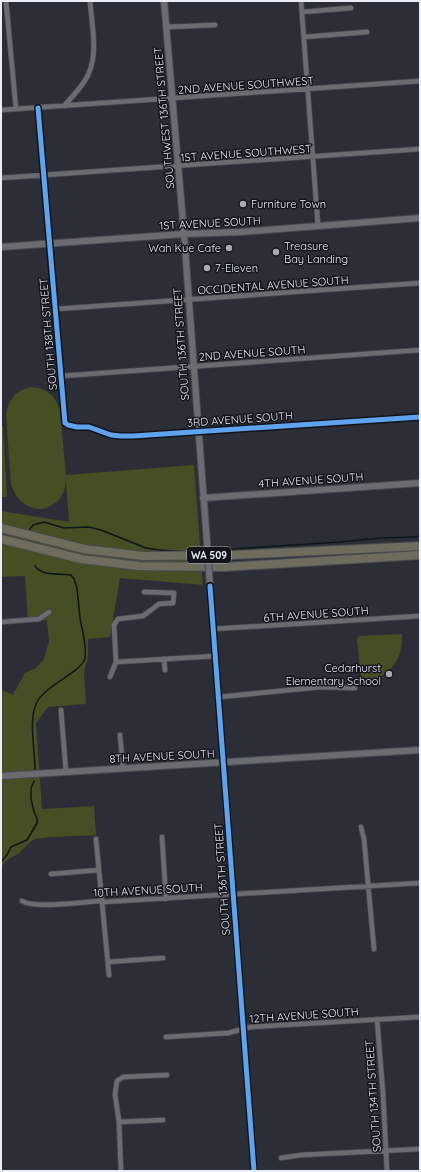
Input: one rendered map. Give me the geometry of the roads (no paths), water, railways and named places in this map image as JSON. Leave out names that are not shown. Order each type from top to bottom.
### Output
[{"type":"highway","name":"WA 509","points":[[1,528],[84,549],[143,556],[234,555],[420,546]]},
{"type":"highway","name":"WA 509","points":[[1,539],[81,559],[139,566],[225,568],[420,555]]},
{"type":"street","points":[[6,1],[16,109]]},
{"type":"street","points":[[64,106],[85,82],[91,70],[94,57],[90,1]]},
{"type":"street","name":"SOUTHWEST 136TH STREET","points":[[164,1],[184,234]]},
{"type":"street","points":[[301,1],[318,226]]},
{"type":"street","points":[[302,12],[351,8]]},
{"type":"street","points":[[166,27],[215,25]]},
{"type":"street","points":[[304,37],[367,32]]},
{"type":"street","name":"2ND AVENUE SOUTHWEST","points":[[1,110],[308,90],[420,81]]},
{"type":"street","name":"SOUTH 138TH STREET","points":[[38,108],[65,423]]},
{"type":"street","name":"1ST AVENUE SOUTHWEST","points":[[1,178],[420,150]]},
{"type":"street","name":"1ST AVENUE SOUTH","points":[[1,246],[50,244],[184,234],[241,232],[420,218]]},
{"type":"street","name":"SOUTH 136TH STREET","points":[[184,234],[254,1171]]},
{"type":"street","name":"OCCIDENTAL AVENUE SOUTH","points":[[56,309],[420,283]]},
{"type":"street","name":"2ND AVENUE SOUTH","points":[[61,376],[420,350]]},
{"type":"street","name":"3RD AVENUE SOUTH","points":[[65,423],[77,427],[89,427],[121,436],[420,416]]},
{"type":"street","name":"4TH AVENUE SOUTH","points":[[203,498],[420,483]]},
{"type":"street","points":[[110,677],[116,662],[114,625],[118,619],[142,616],[159,604],[173,603],[174,593],[144,592]]},
{"type":"street","points":[[1,622],[39,619],[49,612]]},
{"type":"street","name":"6TH AVENUE SOUTH","points":[[213,629],[420,616]]},
{"type":"street","points":[[116,662],[216,656]]},
{"type":"street","points":[[164,659],[165,670]]},
{"type":"street","points":[[219,697],[321,687],[354,688]]},
{"type":"street","points":[[61,710],[66,772]]},
{"type":"street","points":[[120,735],[123,768]]},
{"type":"street","name":"8TH AVENUE SOUTH","points":[[1,776],[420,750]]},
{"type":"street","points":[[362,827],[374,949]]},
{"type":"street","points":[[162,837],[166,899]]},
{"type":"street","points":[[96,839],[109,975]]},
{"type":"street","points":[[51,874],[99,870]]},
{"type":"street","name":"10TH AVENUE SOUTH","points":[[22,901],[41,905],[98,901],[166,899],[420,883]]},
{"type":"street","points":[[108,962],[163,958]]},
{"type":"street","name":"12TH AVENUE SOUTH","points":[[166,1037],[228,1033],[251,1027],[420,1017]]},
{"type":"street","name":"SOUTH 134TH STREET","points":[[377,1019],[387,1171]]},
{"type":"street","points":[[122,1171],[119,1122],[115,1094],[117,1081],[123,1077],[167,1074]]},
{"type":"street","points":[[119,1122],[163,1120]]},
{"type":"street","points":[[281,1158],[301,1155],[420,1148]]},
{"type":"waterway","points":[[30,529],[33,525],[44,522],[64,528],[89,527],[101,530],[146,548],[189,552]]},
{"type":"waterway","points":[[221,551],[231,549],[420,536]]},
{"type":"waterway","points":[[35,566],[42,572],[71,575],[74,579],[77,588],[80,618],[85,643],[85,658],[83,663],[78,668],[48,690],[37,702],[34,709],[32,726],[35,769]]},
{"type":"waterway","points":[[1,862],[11,847],[27,840],[37,823],[37,818],[31,799],[31,788],[34,781]]},
{"type":"place","name":"Furniture Town","points":[[243,204]]},
{"type":"place","name":"Wah Kue Cafe","points":[[229,248]]},
{"type":"place","name":"Treasure Bay Landing","points":[[276,252]]},
{"type":"place","name":"7-Eleven","points":[[207,268]]},
{"type":"place","name":"Cedarhurst Elementary School","points":[[389,674]]}]
